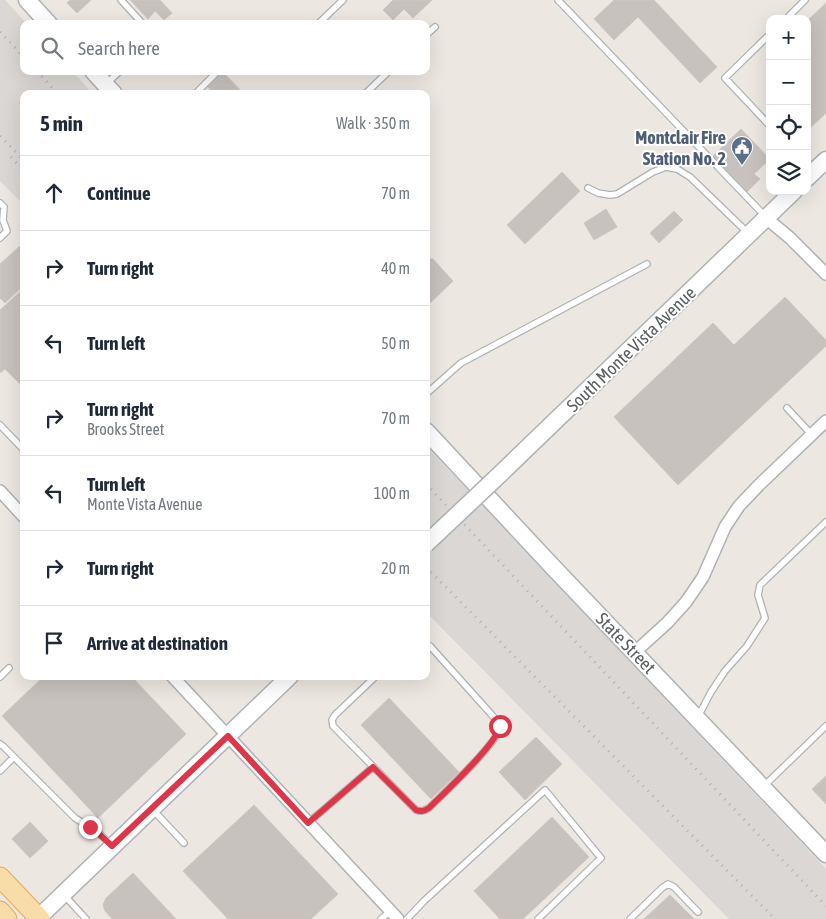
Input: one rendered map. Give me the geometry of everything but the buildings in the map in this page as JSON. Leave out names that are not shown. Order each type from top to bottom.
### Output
[{"type":"main road","points":[[29,1],[46,20]]},
{"type":"main road","points":[[97,75],[110,89]]},
{"type":"main road","points":[[811,171],[826,160]]},
{"type":"main road","name":"South Monte Vista Avenue","points":[[430,540],[790,195]]},
{"type":"main road","name":"State Street","points":[[430,435],[763,788],[822,847]]},
{"type":"main road","points":[[0,877],[38,918],[286,680]]},
{"type":"main road","points":[[0,911],[8,919]]},
{"type":"street","points":[[766,218],[790,238],[826,274]]},
{"type":"street","points":[[635,652],[686,602],[703,577],[726,527],[739,506],[826,422]]},
{"type":"street","points":[[0,491],[20,513]]},
{"type":"street","points":[[176,680],[394,915]]},
{"type":"lane","points":[[121,0],[139,20]]},
{"type":"lane","points":[[322,20],[343,0]]},
{"type":"lane","points":[[558,0],[766,218]]},
{"type":"lane","points":[[790,15],[805,0]]},
{"type":"lane","points":[[430,31],[435,27]]},
{"type":"lane","points":[[766,38],[724,78],[766,122]]},
{"type":"lane","points":[[110,89],[118,75]]},
{"type":"lane","points":[[199,90],[214,75]]},
{"type":"lane","points":[[369,90],[385,75]]},
{"type":"lane","points":[[588,188],[598,193],[617,194],[653,172],[666,167],[677,169],[690,176],[750,234]]},
{"type":"lane","points":[[0,203],[4,207],[3,220],[7,231],[0,238]]},
{"type":"lane","points":[[430,390],[461,363],[647,264]]},
{"type":"lane","points":[[787,408],[812,434]]},
{"type":"lane","points":[[0,425],[20,446]]},
{"type":"lane","points":[[698,718],[711,692],[725,671],[747,646],[765,618],[758,596],[760,585],[826,522]]},
{"type":"lane","points":[[372,680],[335,715],[332,720],[333,726],[416,810],[425,811],[484,751],[500,729],[500,726],[491,714],[430,646]]},
{"type":"lane","points":[[0,677],[9,668]]},
{"type":"lane","points":[[763,788],[826,726]]},
{"type":"lane","points":[[0,744],[75,818],[98,833],[112,846]]},
{"type":"lane","points":[[0,771],[14,757]]},
{"type":"lane","points":[[308,823],[373,767]]},
{"type":"lane","points":[[407,919],[431,894],[545,790],[601,858],[538,919]]},
{"type":"lane","points":[[152,809],[184,843]]},
{"type":"lane","points":[[630,919],[668,884],[674,887],[698,912]]},
{"type":"lane","points":[[63,894],[86,919]]},
{"type":"lane","points":[[381,919],[394,915]]},
{"type":"shaded area","points":[[0,0],[5,0],[23,20],[20,20],[20,75],[76,75],[89,90],[20,90],[20,201],[0,181]]},
{"type":"shaded area","points":[[430,450],[826,869],[826,919],[729,919],[430,616]]},
{"type":"railway","points":[[0,32],[20,53]]},
{"type":"railway","points":[[41,75],[54,90]]},
{"type":"railway","points":[[0,136],[20,156]]},
{"type":"railway","points":[[11,157],[20,167]]},
{"type":"railway","points":[[430,488],[826,906]]},
{"type":"railway","points":[[430,571],[775,919]]},
{"type":"place","name":"Montclair Fire Station No. 2","points":[[742,166]]},
{"type":"route","points":[[90,827],[112,846],[228,736],[308,823],[373,767],[416,810],[422,812],[429,808],[484,751],[496,736],[500,726]]}]
